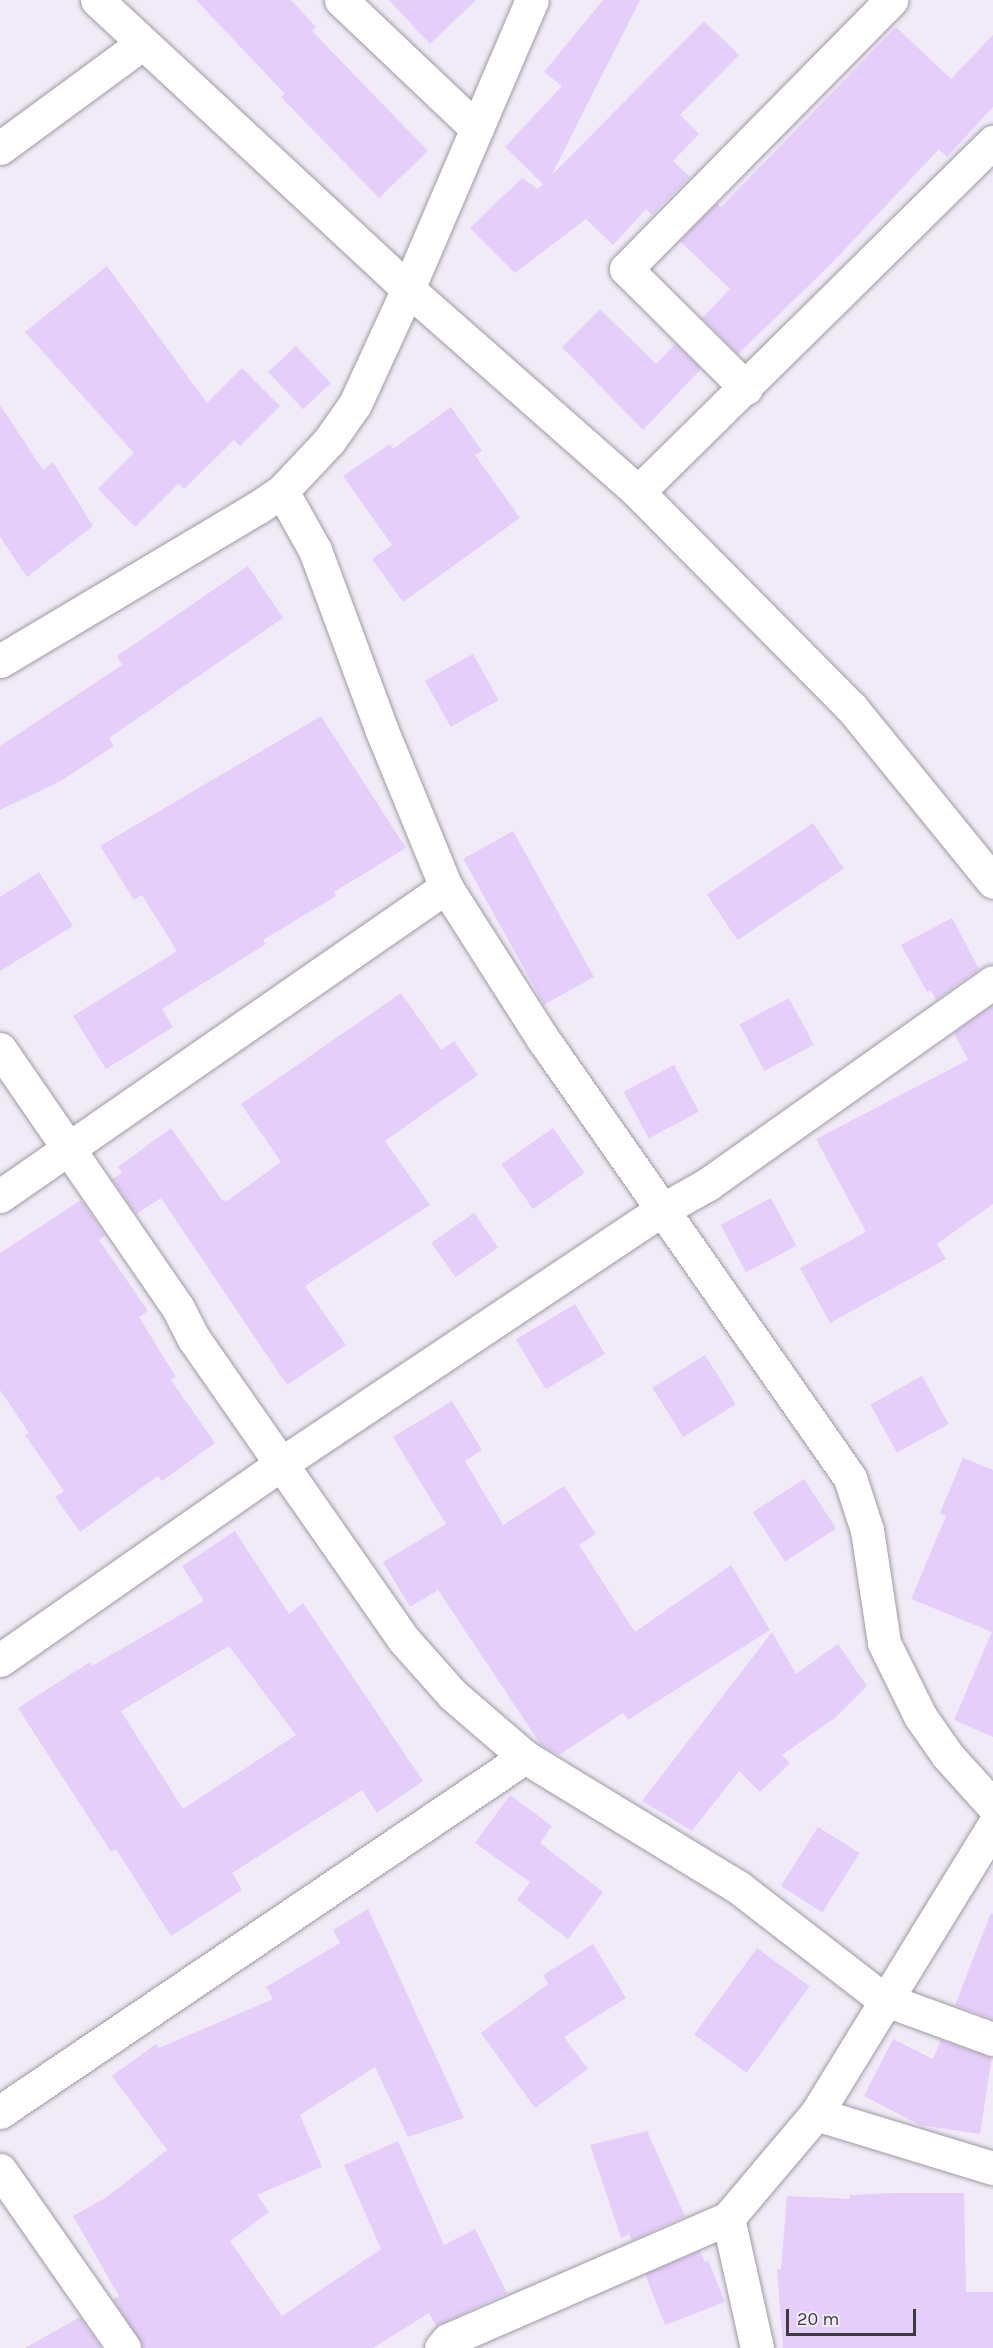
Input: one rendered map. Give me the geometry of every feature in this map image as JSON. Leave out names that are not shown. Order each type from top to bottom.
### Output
[{"type":"street","points":[[97,0],[408,289],[638,492],[851,707],[993,882]]},
{"type":"street","points":[[341,0],[477,129]]},
{"type":"street","points":[[0,661],[151,574],[282,491],[329,441],[355,404],[408,289],[532,0]]},
{"type":"street","points":[[746,388],[626,269],[891,0]]},
{"type":"street","points":[[0,148],[143,43]]},
{"type":"street","points":[[638,492],[993,142]]},
{"type":"street","points":[[282,491],[315,550],[382,731],[446,887],[543,1040],[849,1478],[867,1530],[884,1643],[920,1716],[948,1756],[993,1806]]},
{"type":"street","points":[[0,1196],[446,887]]},
{"type":"street","points":[[0,1660],[282,1463],[662,1210],[736,1164],[993,982]]},
{"type":"street","points":[[0,1049],[177,1308],[194,1339],[405,1641],[453,1695],[525,1757],[738,1887],[883,1999],[993,2039]]},
{"type":"street","points":[[0,2112],[525,1757]]},
{"type":"street","points":[[441,2348],[448,2340],[728,2218],[816,2114],[883,1999],[993,1826]]},
{"type":"street","points":[[816,2114],[993,2168]]},
{"type":"street","points":[[0,2170],[124,2348]]},
{"type":"street","points":[[728,2218],[756,2348]]},
{"type":"building","points":[[196,0],[291,0],[316,27],[312,31],[428,151],[379,198],[281,97],[285,94]]},
{"type":"building","points":[[389,0],[476,0],[430,44]]},
{"type":"building","points":[[603,0],[640,0],[551,176],[704,21],[739,55],[680,115],[699,134],[673,161],[690,177],[652,215],[646,209],[613,245],[586,219],[515,273],[470,228],[522,178],[538,189],[543,184],[505,147],[562,86],[544,72]]},
{"type":"building","points":[[896,27],[951,79],[993,35],[993,107],[947,157],[939,149],[830,265],[738,354],[702,318],[730,289],[680,241],[717,203],[721,207]]},
{"type":"building","points":[[107,266],[207,403],[242,368],[280,406],[240,446],[234,440],[184,489],[178,484],[135,527],[98,489],[134,453],[25,332]]},
{"type":"building","points":[[600,309],[656,364],[675,344],[701,369],[643,430],[562,347]]},
{"type":"building","points":[[296,346],[331,383],[303,409],[268,372]]},
{"type":"building","points":[[0,405],[43,470],[53,462],[93,526],[27,577],[0,537]]},
{"type":"building","points":[[451,407],[482,451],[475,455],[520,518],[403,602],[372,559],[392,545],[343,476],[390,444],[393,449]]},
{"type":"building","points":[[248,566],[283,618],[109,738],[114,746],[61,781],[0,810],[0,746],[122,665],[117,656]]},
{"type":"building","points":[[473,654],[499,700],[451,727],[425,681]]},
{"type":"building","points":[[321,716],[406,848],[334,892],[336,896],[263,940],[266,944],[162,1009],[173,1027],[106,1069],[73,1016],[177,951],[142,895],[134,900],[100,846]]},
{"type":"building","points":[[813,823],[844,869],[738,940],[707,895]]},
{"type":"building","points":[[513,831],[594,977],[544,1005],[463,859]]},
{"type":"building","points":[[39,872],[73,926],[0,971],[0,897]]},
{"type":"building","points":[[952,918],[979,969],[936,1000],[931,990],[927,992],[901,945]]},
{"type":"building","points":[[401,993],[441,1050],[454,1041],[478,1075],[385,1141],[430,1205],[305,1286],[346,1345],[287,1385],[161,1198],[136,1214],[112,1179],[122,1173],[118,1167],[171,1128],[222,1200],[227,1201],[281,1162],[241,1104]]},
{"type":"building","points":[[789,998],[814,1045],[764,1071],[740,1024]]},
{"type":"building","points":[[993,1005],[993,1204],[937,1244],[946,1259],[830,1323],[800,1268],[866,1232],[816,1139],[968,1060],[954,1033]]},
{"type":"building","points":[[674,1065],[699,1112],[649,1139],[624,1092]]},
{"type":"building","points":[[553,1128],[585,1173],[533,1209],[501,1164]]},
{"type":"building","points":[[771,1198],[796,1246],[746,1272],[721,1225]]},
{"type":"building","points":[[81,1200],[105,1235],[99,1240],[148,1311],[139,1317],[176,1377],[171,1380],[215,1443],[162,1481],[158,1476],[80,1532],[55,1497],[64,1491],[25,1435],[29,1433],[0,1390],[0,1253]]},
{"type":"building","points":[[474,1213],[498,1247],[455,1277],[431,1243]]},
{"type":"building","points":[[575,1304],[605,1354],[546,1389],[516,1340]]},
{"type":"building","points":[[705,1355],[736,1404],[683,1437],[652,1388]]},
{"type":"building","points":[[922,1376],[949,1424],[897,1453],[870,1405]]},
{"type":"building","points":[[452,1401],[482,1450],[465,1461],[503,1525],[564,1486],[596,1534],[579,1545],[635,1632],[731,1565],[770,1630],[628,1720],[623,1713],[559,1755],[541,1745],[438,1590],[410,1607],[383,1562],[446,1524],[393,1437]]},
{"type":"building","points":[[963,1458],[993,1470],[993,1737],[954,1720],[992,1632],[911,1599],[946,1516],[940,1513]]},
{"type":"building","points":[[804,1479],[836,1528],[785,1562],[753,1512]]},
{"type":"building","points":[[235,1531],[289,1614],[303,1603],[423,1781],[377,1813],[362,1790],[232,1873],[242,1890],[171,1936],[116,1849],[111,1852],[18,1708],[90,1662],[92,1666],[204,1601],[182,1566]],"holes":[[[229,1646],[296,1735],[183,1809],[121,1711]]]},
{"type":"building","points":[[772,1632],[796,1674],[838,1644],[867,1686],[836,1717],[782,1755],[790,1763],[760,1792],[739,1771],[692,1831],[642,1801]]},
{"type":"building","points":[[510,1795],[552,1826],[540,1843],[603,1892],[568,1939],[517,1900],[530,1882],[475,1843]]},
{"type":"building","points":[[818,1827],[860,1853],[822,1912],[781,1886]]},
{"type":"building","points":[[368,1909],[464,2118],[408,2137],[375,2067],[300,2115],[322,2167],[257,2195],[269,2212],[230,2241],[282,2316],[381,2249],[344,2165],[398,2141],[444,2245],[475,2229],[507,2293],[436,2326],[429,2313],[373,2348],[142,2348],[113,2299],[119,2296],[73,2216],[107,2197],[167,2150],[112,2076],[156,2044],[159,2048],[273,1999],[266,1987],[340,1943],[333,1930]]},
{"type":"building","points":[[991,1913],[993,1914],[993,2019],[955,2005]]},
{"type":"building","points":[[593,1944],[626,1998],[564,2037],[588,2069],[535,2108],[481,2033],[548,1984],[543,1975]]},
{"type":"building","points":[[757,1948],[810,1986],[747,2073],[694,2035]]},
{"type":"building","points":[[893,2039],[933,2059],[941,2040],[992,2057],[980,2134],[920,2125],[864,2096]]},
{"type":"building","points":[[647,2131],[685,2216],[632,2240],[629,2234],[621,2238],[590,2145]]},
{"type":"building","points":[[964,2193],[966,2292],[993,2292],[993,2348],[783,2348],[777,2269],[781,2269],[787,2196],[850,2199],[850,2195]]},
{"type":"building","points":[[700,2251],[705,2262],[708,2260],[725,2302],[665,2325],[645,2274]]},
{"type":"building","points":[[80,2317],[101,2348],[25,2348]]}]
